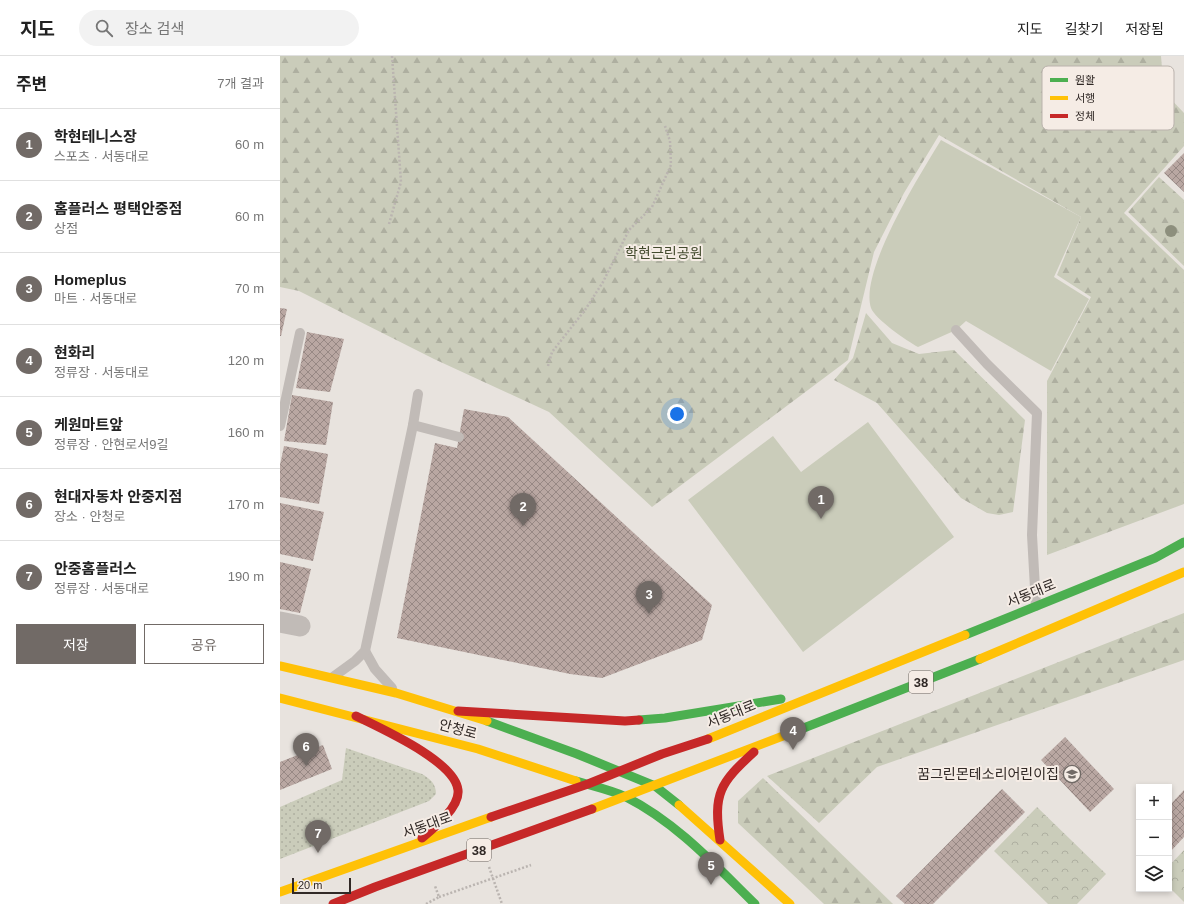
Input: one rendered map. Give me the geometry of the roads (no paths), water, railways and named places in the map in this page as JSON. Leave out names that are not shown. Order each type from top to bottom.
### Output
[{"type":"main road","name":"서동대로","points":[[280,892],[521,806],[588,784],[662,754],[722,734],[816,694],[1155,558],[1184,542]]},
{"type":"main road","name":"38","points":[[333,904],[655,786],[763,744],[1058,627],[1184,572]]},
{"type":"main road","name":"안청로","points":[[280,666],[396,693],[458,711],[621,771],[655,786],[686,810],[790,904]]},
{"type":"main road","points":[[458,711],[625,721],[665,718],[816,694]]},
{"type":"main road","name":"안청로","points":[[280,698],[356,716],[478,749],[625,797],[665,821],[681,833],[755,904]]},
{"type":"main road","points":[[356,716],[416,748],[444,766],[456,782],[458,791],[448,812],[439,823],[413,845]]},
{"type":"main road","points":[[720,840],[716,815],[720,787],[735,770],[763,744]]},
{"type":"main road","points":[[621,771],[625,797]]},
{"type":"lane","points":[[956,330],[987,364],[1038,413],[1032,535],[1036,606]]},
{"type":"lane","points":[[280,426],[300,333]]},
{"type":"lane","points":[[330,678],[355,661],[364,651],[413,425],[418,394]]},
{"type":"lane","points":[[413,425],[459,437]]},
{"type":"lane","points":[[364,651],[375,669],[396,693]]},
{"type":"place","name":"학현테니스장","points":[[821,519]]},
{"type":"place","name":"홈플러스 평택안중점","points":[[523,526]]},
{"type":"place","name":"Homeplus","points":[[649,614]]},
{"type":"place","name":"현화리","points":[[793,750]]},
{"type":"place","name":"현대자동차 안중지점","points":[[306,766]]},
{"type":"place","name":"꿈그린몬테소리어린이집","points":[[1072,774]]},
{"type":"place","name":"안중홈플러스","points":[[318,853]]},
{"type":"place","name":"케원마트앞","points":[[711,885]]},
{"type":"park label","name":"학현근린공원","points":[[664,253]]}]
